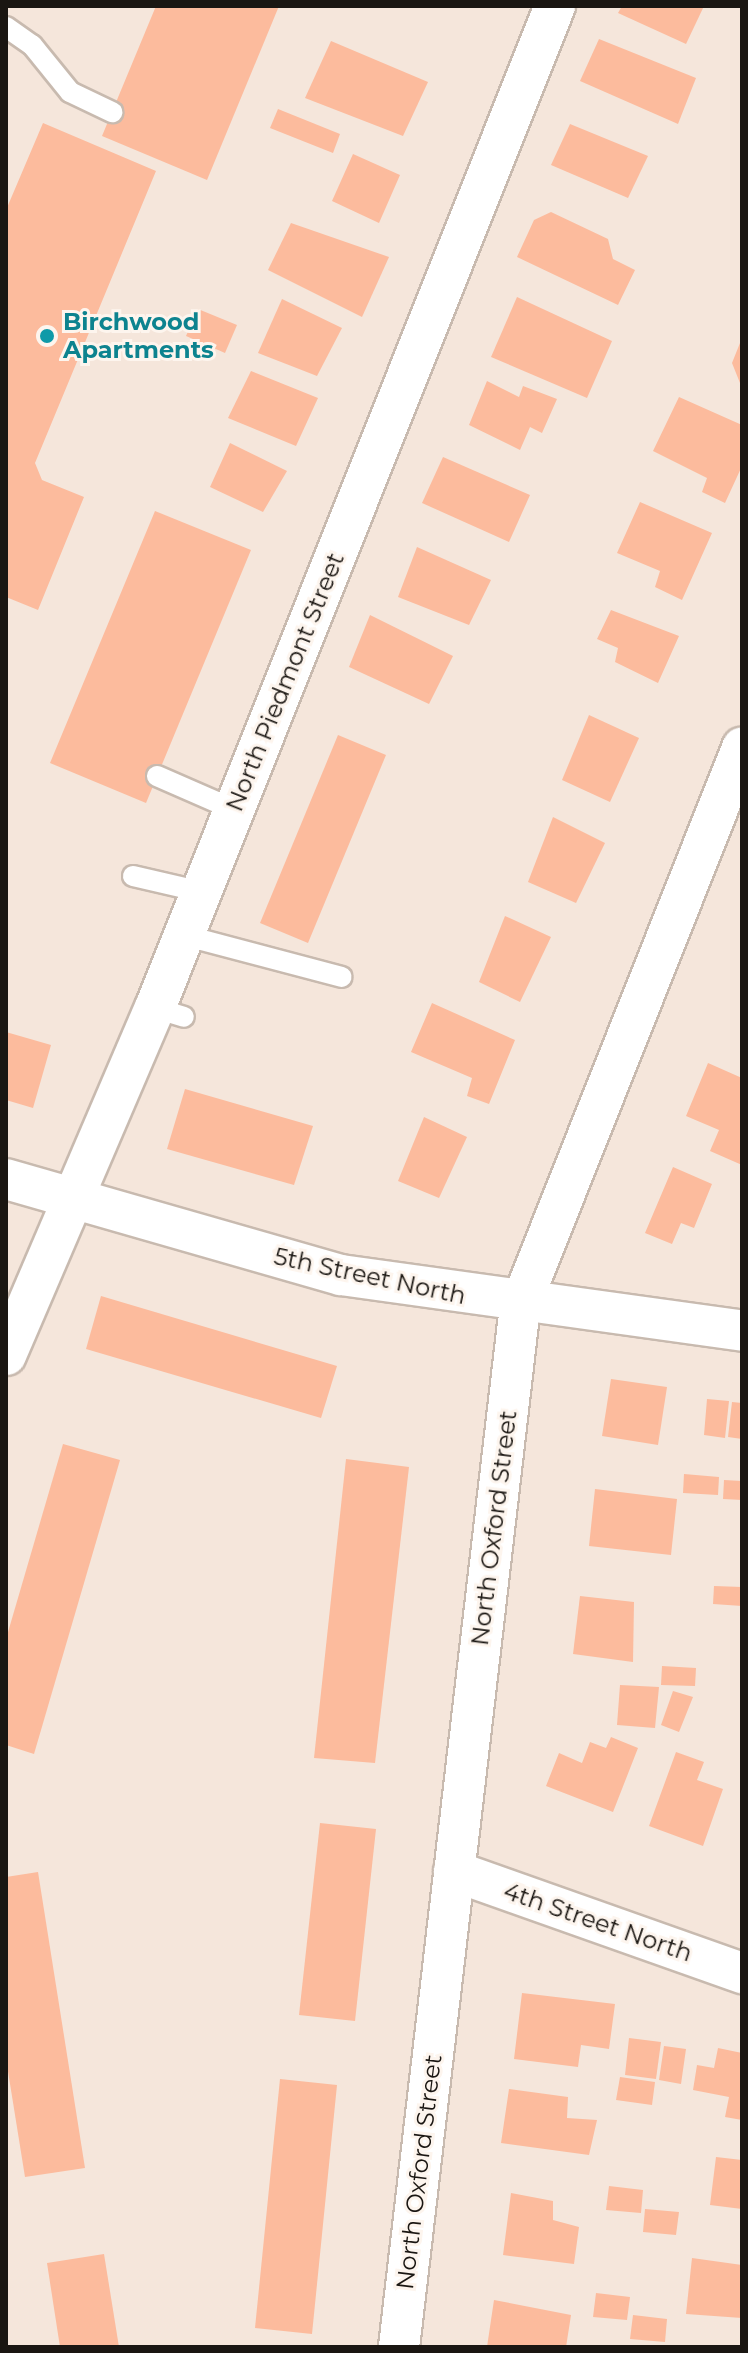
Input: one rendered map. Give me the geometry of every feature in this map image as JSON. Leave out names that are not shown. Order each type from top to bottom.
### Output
[{"type":"street","name":"North Piedmont Street","points":[[6,1355],[70,1199],[169,1013],[183,935],[555,6]]},
{"type":"street","name":"North Oxford Street","points":[[399,2347],[520,1306],[742,748]]},
{"type":"street","name":"5th Street North","points":[[6,1179],[341,1275],[520,1306],[742,1331]]},
{"type":"street","name":"4th Street North","points":[[454,1871],[742,1973]]},
{"type":"lane","points":[[6,27],[32,45],[70,92],[112,112]]},
{"type":"lane","points":[[157,776],[235,810]]},
{"type":"lane","points":[[133,876],[202,892]]},
{"type":"lane","points":[[183,935],[342,977]]},
{"type":"building","points":[[156,6],[279,6],[207,180],[102,136]]},
{"type":"building","points":[[622,6],[704,6],[686,44],[618,13]]},
{"type":"building","points":[[599,39],[696,78],[678,124],[580,81]]},
{"type":"building","points":[[331,41],[428,82],[403,136],[305,98]]},
{"type":"building","points":[[278,109],[340,134],[333,153],[270,128]]},
{"type":"building","name":"Birchwood Apartments","points":[[43,123],[156,171],[35,463],[42,480],[84,497],[38,610],[6,597],[6,210]]},
{"type":"building","points":[[570,124],[648,156],[628,198],[551,165]]},
{"type":"building","points":[[353,154],[400,175],[379,223],[332,201]]},
{"type":"building","points":[[551,212],[608,239],[613,259],[635,270],[618,305],[517,257],[534,220]]},
{"type":"building","points":[[291,223],[389,257],[362,317],[268,270]]},
{"type":"building","points":[[517,297],[612,341],[587,398],[491,357]]},
{"type":"building","points":[[282,299],[342,328],[317,376],[258,353]]},
{"type":"building","points":[[198,309],[237,325],[225,353],[186,336]]},
{"type":"building","points":[[742,338],[742,388],[732,363]]},
{"type":"building","points":[[251,371],[318,398],[296,446],[228,418]]},
{"type":"building","points":[[487,381],[519,397],[523,386],[557,399],[542,433],[530,427],[520,450],[469,425]]},
{"type":"building","points":[[679,397],[742,425],[742,466],[725,503],[702,492],[707,478],[653,451]]},
{"type":"building","points":[[230,443],[287,471],[263,512],[210,487]]},
{"type":"building","points":[[443,457],[530,495],[509,542],[422,503]]},
{"type":"building","points":[[640,502],[712,533],[682,600],[655,587],[660,571],[617,553]]},
{"type":"building","points":[[155,511],[251,550],[146,803],[50,763]]},
{"type":"building","points":[[417,547],[491,580],[469,625],[398,597]]},
{"type":"building","points":[[611,610],[679,636],[658,683],[615,662],[618,648],[597,639]]},
{"type":"building","points":[[370,615],[453,656],[429,704],[349,667]]},
{"type":"building","points":[[589,715],[639,738],[610,802],[562,780]]},
{"type":"building","points":[[338,735],[386,755],[308,943],[260,923]]},
{"type":"building","points":[[553,817],[605,843],[576,903],[528,882]]},
{"type":"building","points":[[505,916],[551,937],[520,1002],[479,982]]},
{"type":"building","points":[[432,1003],[515,1040],[489,1104],[467,1096],[472,1078],[411,1052]]},
{"type":"building","points":[[6,1032],[51,1045],[33,1108],[6,1100]]},
{"type":"building","points":[[708,1063],[742,1078],[742,1165],[710,1151],[719,1130],[686,1116]]},
{"type":"building","points":[[185,1089],[313,1126],[294,1185],[167,1149]]},
{"type":"building","points":[[424,1117],[467,1137],[439,1198],[398,1181]]},
{"type":"building","points":[[673,1167],[712,1184],[694,1228],[681,1223],[672,1244],[645,1233]]},
{"type":"building","points":[[101,1296],[337,1366],[321,1418],[86,1349]]},
{"type":"building","points":[[611,1379],[667,1387],[658,1445],[602,1436]]},
{"type":"building","points":[[707,1399],[729,1401],[725,1438],[704,1435]]},
{"type":"building","points":[[732,1402],[742,1403],[742,1439],[728,1437]]},
{"type":"building","points":[[63,1444],[120,1460],[34,1754],[6,1745],[6,1639]]},
{"type":"building","points":[[346,1459],[409,1467],[375,1763],[314,1758]]},
{"type":"building","points":[[684,1474],[719,1477],[718,1495],[683,1493]]},
{"type":"building","points":[[724,1480],[742,1481],[742,1500],[723,1499]]},
{"type":"building","points":[[595,1489],[677,1499],[671,1555],[589,1546]]},
{"type":"building","points":[[714,1586],[742,1587],[742,1606],[713,1604]]},
{"type":"building","points":[[580,1596],[634,1602],[633,1662],[573,1654]]},
{"type":"building","points":[[662,1666],[696,1668],[695,1686],[661,1685]]},
{"type":"building","points":[[620,1685],[659,1687],[655,1728],[617,1725]]},
{"type":"building","points":[[673,1691],[693,1697],[679,1732],[661,1725]]},
{"type":"building","points":[[611,1737],[638,1748],[613,1812],[546,1786],[559,1753],[582,1763],[590,1742],[606,1748]]},
{"type":"building","points":[[676,1752],[704,1762],[697,1780],[723,1789],[703,1846],[649,1826]]},
{"type":"building","points":[[320,1823],[376,1829],[355,2021],[299,2015]]},
{"type":"building","points":[[38,1872],[85,2168],[25,2177],[6,2059],[6,1877]]},
{"type":"building","points":[[522,1993],[615,2004],[609,2049],[581,2045],[578,2067],[514,2059]]},
{"type":"building","points":[[629,2038],[661,2042],[656,2079],[625,2075]]},
{"type":"building","points":[[664,2046],[686,2049],[681,2084],[659,2080]]},
{"type":"building","points":[[718,2048],[742,2053],[742,2120],[725,2117],[729,2097],[693,2090],[697,2065],[714,2068]]},
{"type":"building","points":[[620,2077],[655,2082],[652,2105],[616,2100]]},
{"type":"building","points":[[280,2079],[337,2085],[312,2334],[255,2328]]},
{"type":"building","points":[[509,2089],[568,2097],[567,2118],[597,2120],[589,2155],[501,2143]]},
{"type":"building","points":[[716,2157],[742,2160],[742,2209],[710,2205]]},
{"type":"building","points":[[609,2186],[643,2190],[641,2213],[606,2210]]},
{"type":"building","points":[[511,2193],[553,2201],[553,2220],[579,2227],[574,2264],[503,2255]]},
{"type":"building","points":[[645,2209],[679,2212],[676,2235],[643,2232]]},
{"type":"building","points":[[104,2254],[119,2347],[60,2347],[47,2263]]},
{"type":"building","points":[[692,2258],[742,2265],[742,2318],[686,2314]]},
{"type":"building","points":[[596,2293],[630,2297],[627,2320],[593,2317]]},
{"type":"building","points":[[494,2300],[571,2315],[566,2347],[487,2347]]},
{"type":"building","points":[[633,2315],[667,2319],[665,2342],[630,2339]]},
{"type":"place","name":"Birchwood Apartments","points":[[47,336]]}]
